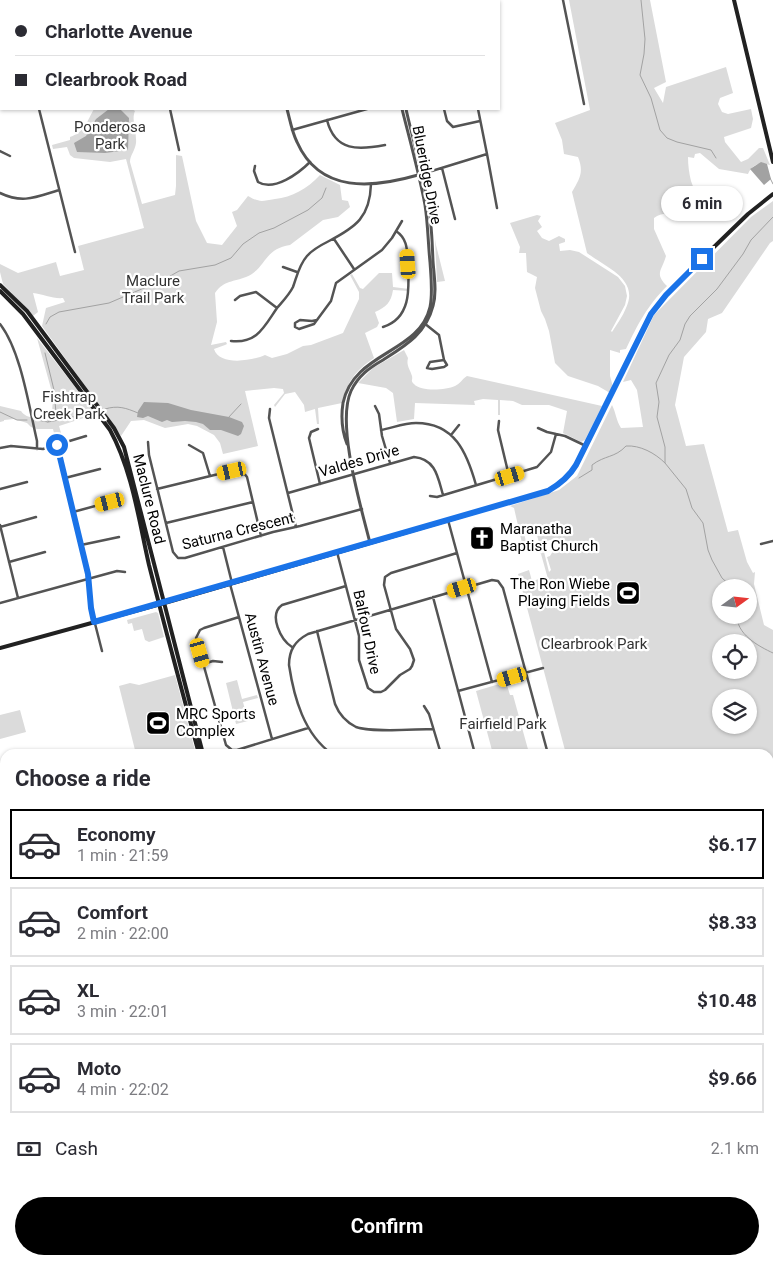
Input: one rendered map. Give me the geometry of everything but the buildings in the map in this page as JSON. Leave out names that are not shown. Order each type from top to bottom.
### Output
[{"type":"main road","points":[[734,0],[773,162]]},
{"type":"main road","points":[[0,648],[231,584],[548,491],[561,484],[569,476],[586,446],[651,314],[659,303],[741,221],[773,194]]},
{"type":"main road","name":"Maclure Road","points":[[0,286],[16,299],[32,318],[110,422],[120,439],[128,458],[161,604],[202,749]]},
{"type":"main road","name":"Maclure Road","points":[[0,291],[23,314],[110,430],[118,444],[127,472],[198,749]]},
{"type":"street","points":[[563,0],[584,104]]},
{"type":"street","points":[[39,110],[75,252]]},
{"type":"street","points":[[170,110],[179,150]]},
{"type":"street","points":[[287,110],[292,130],[299,147],[310,162],[335,179],[356,184],[392,183],[487,154]]},
{"type":"street","points":[[292,130],[363,110]]},
{"type":"street","name":"Blueridge Drive","points":[[370,543],[348,447],[346,418],[350,392],[356,382],[372,366],[412,341],[433,306],[435,283],[431,226],[404,110]]},
{"type":"street","points":[[444,110],[447,121],[453,127],[480,121]]},
{"type":"street","points":[[478,110],[496,208]]},
{"type":"street","points":[[327,120],[332,134],[351,148],[362,149],[385,145]]},
{"type":"street","points":[[0,152],[10,156]]},
{"type":"street","points":[[255,166],[254,171],[258,182],[268,185],[289,179],[310,162]]},
{"type":"street","points":[[442,168],[455,220]]},
{"type":"street","points":[[231,341],[255,337],[262,330],[290,293],[297,272],[308,254],[351,229],[364,215],[370,201],[371,184]]},
{"type":"street","points":[[0,193],[25,200],[59,190]]},
{"type":"street","points":[[317,320],[298,321],[295,323],[295,327],[298,329],[306,328],[314,324],[317,320],[331,301],[336,283],[382,250],[402,221]]},
{"type":"street","points":[[384,327],[400,317],[408,299],[409,283],[406,245],[403,236],[396,231]]},
{"type":"street","points":[[334,239],[354,269]]},
{"type":"street","points":[[284,267],[297,272]]},
{"type":"street","points":[[235,300],[240,296],[256,292],[277,308]]},
{"type":"street","points":[[424,323],[439,335],[444,360],[447,365],[432,369],[428,368],[430,362],[444,360]]},
{"type":"street","points":[[0,324],[10,340],[15,353],[37,441],[37,448]]},
{"type":"street","points":[[375,406],[379,414],[381,430],[390,463]]},
{"type":"street","points":[[270,409],[268,418],[296,527]]},
{"type":"street","points":[[499,421],[498,430],[510,476]]},
{"type":"street","points":[[381,430],[415,423],[437,427],[451,435],[465,451],[476,485]]},
{"type":"street","points":[[451,435],[459,425]]},
{"type":"street","points":[[538,428],[570,438],[586,446]]},
{"type":"street","points":[[318,430],[311,432],[309,438],[320,484]]},
{"type":"street","points":[[430,496],[437,497],[532,469],[542,464],[551,452],[556,434]]},
{"type":"street","points":[[0,448],[10,446],[37,448],[57,445],[86,436]]},
{"type":"street","name":"Saturna Crescent","points":[[148,442],[149,455],[172,552],[178,558],[185,558],[362,509]]},
{"type":"street","points":[[57,445],[82,545],[89,579],[91,608],[102,651]]},
{"type":"street","points":[[189,445],[204,453],[210,476]]},
{"type":"street","name":"Valdes Drive","points":[[288,493],[414,457],[429,462],[435,469],[443,495]]},
{"type":"street","points":[[65,478],[100,469]]},
{"type":"street","points":[[157,489],[235,470],[243,472],[247,477],[261,536]]},
{"type":"street","points":[[0,489],[27,482]]},
{"type":"street","points":[[73,512],[110,502]]},
{"type":"street","points":[[166,524],[253,502]]},
{"type":"street","points":[[18,598],[0,526],[36,517]]},
{"type":"street","points":[[448,520],[492,682]]},
{"type":"street","points":[[82,545],[119,537]]},
{"type":"street","points":[[762,544],[773,541]]},
{"type":"street","name":"Austin Avenue","points":[[223,547],[239,618],[272,739]]},
{"type":"street","points":[[9,562],[45,552]]},
{"type":"street","name":"Balfour Drive","points":[[337,552],[359,636],[359,660],[366,685],[374,692],[381,692],[410,669],[414,660],[410,649],[396,629],[391,609]]},
{"type":"street","points":[[391,609],[384,585],[387,575],[458,554]]},
{"type":"street","points":[[0,603],[117,571],[125,572]]},
{"type":"street","points":[[326,749],[315,738],[303,719],[290,673],[289,657],[292,648],[300,638],[317,631],[492,580],[498,581],[502,586],[547,749]]},
{"type":"street","points":[[292,648],[280,635],[275,616],[278,608],[282,605],[346,586]]},
{"type":"street","points":[[433,597],[474,749]]},
{"type":"street","points":[[231,749],[226,745],[196,638],[200,630],[239,618]]},
{"type":"street","points":[[317,631],[335,704],[340,714],[348,722],[357,727],[368,729],[434,729]]},
{"type":"street","points":[[203,664],[213,661],[222,662]]},
{"type":"street","points":[[458,692],[543,668]]},
{"type":"street","points":[[424,706],[429,714],[439,749]]},
{"type":"street","points":[[240,749],[308,728]]},
{"type":"green space","points":[[569,0],[650,0],[666,82],[654,88],[663,103],[666,87],[726,67],[733,93],[720,98],[718,104],[722,112],[728,114],[751,109],[753,119],[751,128],[724,137],[725,142],[741,162],[748,159],[759,148],[763,148],[770,165],[757,165],[748,174],[719,169],[700,153],[695,154],[694,158],[688,157],[690,178],[698,197],[699,206],[693,215],[686,220],[666,214],[654,218],[654,229],[666,256],[660,275],[667,286],[644,316],[626,349],[620,350],[620,353],[610,350],[610,376],[613,387],[610,393],[598,386],[568,376],[555,363],[549,331],[535,288],[537,277],[527,272],[526,253],[519,253],[520,247],[510,223],[537,215],[541,216],[538,221],[542,227],[537,231],[542,238],[549,241],[559,236],[565,239],[565,242],[559,244],[560,251],[570,250],[579,252],[618,277],[625,286],[627,296],[625,305],[612,332],[626,308],[629,298],[628,289],[625,282],[618,275],[587,253],[572,192],[580,175],[580,162],[578,157],[564,154],[562,140],[555,123],[590,110]]},
{"type":"green space","name":"Maclure Trail Park","points":[[93,110],[135,111],[136,143],[130,162],[142,204],[175,195],[176,155],[182,156],[196,221],[207,243],[222,245],[237,226],[232,212],[237,210],[248,196],[261,201],[281,198],[305,188],[320,175],[340,185],[342,200],[348,201],[350,207],[338,217],[323,220],[290,245],[275,250],[253,273],[222,286],[215,293],[217,322],[211,345],[226,342],[227,344],[214,349],[222,358],[236,361],[265,355],[272,358],[343,333],[359,299],[359,292],[350,275],[352,274],[360,288],[363,289],[379,273],[392,273],[393,287],[409,289],[409,291],[393,290],[387,304],[375,312],[379,323],[377,327],[365,333],[374,358],[353,377],[342,403],[318,408],[319,424],[317,424],[315,409],[305,412],[304,405],[295,392],[285,394],[275,407],[274,405],[284,393],[283,389],[274,388],[245,391],[258,446],[223,454],[220,443],[214,435],[197,426],[188,424],[165,428],[144,420],[131,421],[121,436],[42,326],[46,308],[65,302],[63,298],[33,293],[38,312],[33,316],[3,284],[0,264],[18,273],[56,262],[60,276],[84,270],[78,246],[144,228],[126,159],[110,162],[74,158],[70,155],[67,147],[53,149],[52,145],[70,140],[70,137],[79,132]]},
{"type":"green space","name":"Clearbrook Park","points":[[773,201],[773,241],[722,313],[708,319],[706,332],[684,357],[675,405],[686,446],[704,444],[728,532],[738,530],[747,562],[753,573],[755,572],[754,579],[712,579],[712,624],[758,624],[758,600],[764,625],[773,630],[773,749],[565,749],[518,574],[529,570],[532,581],[543,578],[543,581],[548,579],[540,554],[544,552],[549,572],[551,570],[547,557],[553,551],[565,547],[563,547],[563,543],[557,540],[539,543],[535,527],[523,530],[527,545],[522,543],[514,508],[510,506],[559,490],[577,476],[612,405],[621,428],[643,427],[637,390],[631,380],[623,382],[654,315],[751,217]]},
{"type":"green space","points":[[435,239],[436,245],[445,281],[437,282]]},
{"type":"green space","name":"Fishtrap Creek Park","points":[[37,338],[96,414],[59,426],[64,443],[57,445],[53,429],[37,429],[27,423],[14,419],[0,422],[0,406],[21,411],[31,417],[52,413],[53,396]]},
{"type":"green space","points":[[404,350],[408,358],[412,382],[417,387],[434,390],[451,387],[457,385],[467,376],[602,406],[585,440],[581,442],[563,433],[567,411],[549,405],[522,405],[513,401],[500,400],[500,415],[498,415],[498,400],[483,399],[474,401],[475,405],[415,403],[414,419],[397,422],[393,393],[386,388],[358,383],[373,368]]},
{"type":"green space","points":[[158,613],[164,637],[149,642],[145,640],[142,629],[134,631],[132,623],[128,624],[127,620]]},
{"type":"green space","name":"MRC Sports Complex","points":[[175,675],[195,749],[135,749],[119,686],[130,683],[139,685]]},
{"type":"green space","points":[[237,680],[242,699],[257,695],[258,698],[243,702],[248,721],[236,724],[226,683]]},
{"type":"green space","name":"Fairfield Park","points":[[506,682],[510,695],[513,695],[528,749],[492,749],[476,691]]},
{"type":"green space","points":[[20,710],[26,732],[0,739],[0,715]]},
{"type":"shaded area","points":[[108,110],[121,110],[129,118],[128,150],[105,153],[77,152],[74,143],[86,136],[96,119]]},
{"type":"shaded area","points":[[761,162],[767,164],[771,179],[764,185],[750,169]]},
{"type":"shaded area","points":[[144,402],[168,403],[191,410],[229,417],[242,422],[244,426],[241,434],[238,436],[221,430],[210,430],[203,424],[196,422],[172,422],[167,420],[162,422],[148,416],[143,418],[137,417],[138,411]]},
{"type":"waterway","points":[[641,0],[645,39],[640,75],[651,98],[660,130],[667,138],[677,142],[711,150],[716,158]]},
{"type":"waterway","points":[[770,178],[773,184]]},
{"type":"waterway","points":[[46,324],[50,317],[59,312],[109,303],[179,271],[215,265],[231,258],[243,244],[259,233],[274,228],[308,210],[322,198],[326,188]]},
{"type":"waterway","points":[[723,579],[712,560],[708,550],[703,523],[692,508],[686,489],[665,463],[665,447],[657,417],[659,402],[656,383],[669,355],[680,340],[685,324],[690,316],[717,289],[751,240],[773,217]]},
{"type":"waterway","points":[[45,353],[54,390],[56,413],[48,422]]},
{"type":"waterway","points":[[228,418],[241,404]]},
{"type":"waterway","points":[[105,409],[114,407],[138,413]]},
{"type":"waterway","points":[[0,412],[17,420],[27,420]]},
{"type":"waterway","points":[[37,420],[48,422],[91,413]]},
{"type":"waterway","points":[[579,478],[592,470],[592,465],[601,459],[618,453],[626,446],[647,450],[665,463]]},
{"type":"waterway","points":[[739,624],[744,634],[761,647],[773,653]]},
{"type":"place","name":"Maranatha Baptist Church","points":[[482,538]]},
{"type":"place","name":"The Ron Wiebe Playing Fields","points":[[628,593]]},
{"type":"place","name":"MRC Sports Complex","points":[[158,723]]},
{"type":"route","points":[[57,445],[88,574],[94,622],[168,602],[548,491],[557,486],[573,471],[651,314],[666,295],[702,259]]},
{"type":"park label","name":"Ponderosa Park","points":[[110,136]]}]
